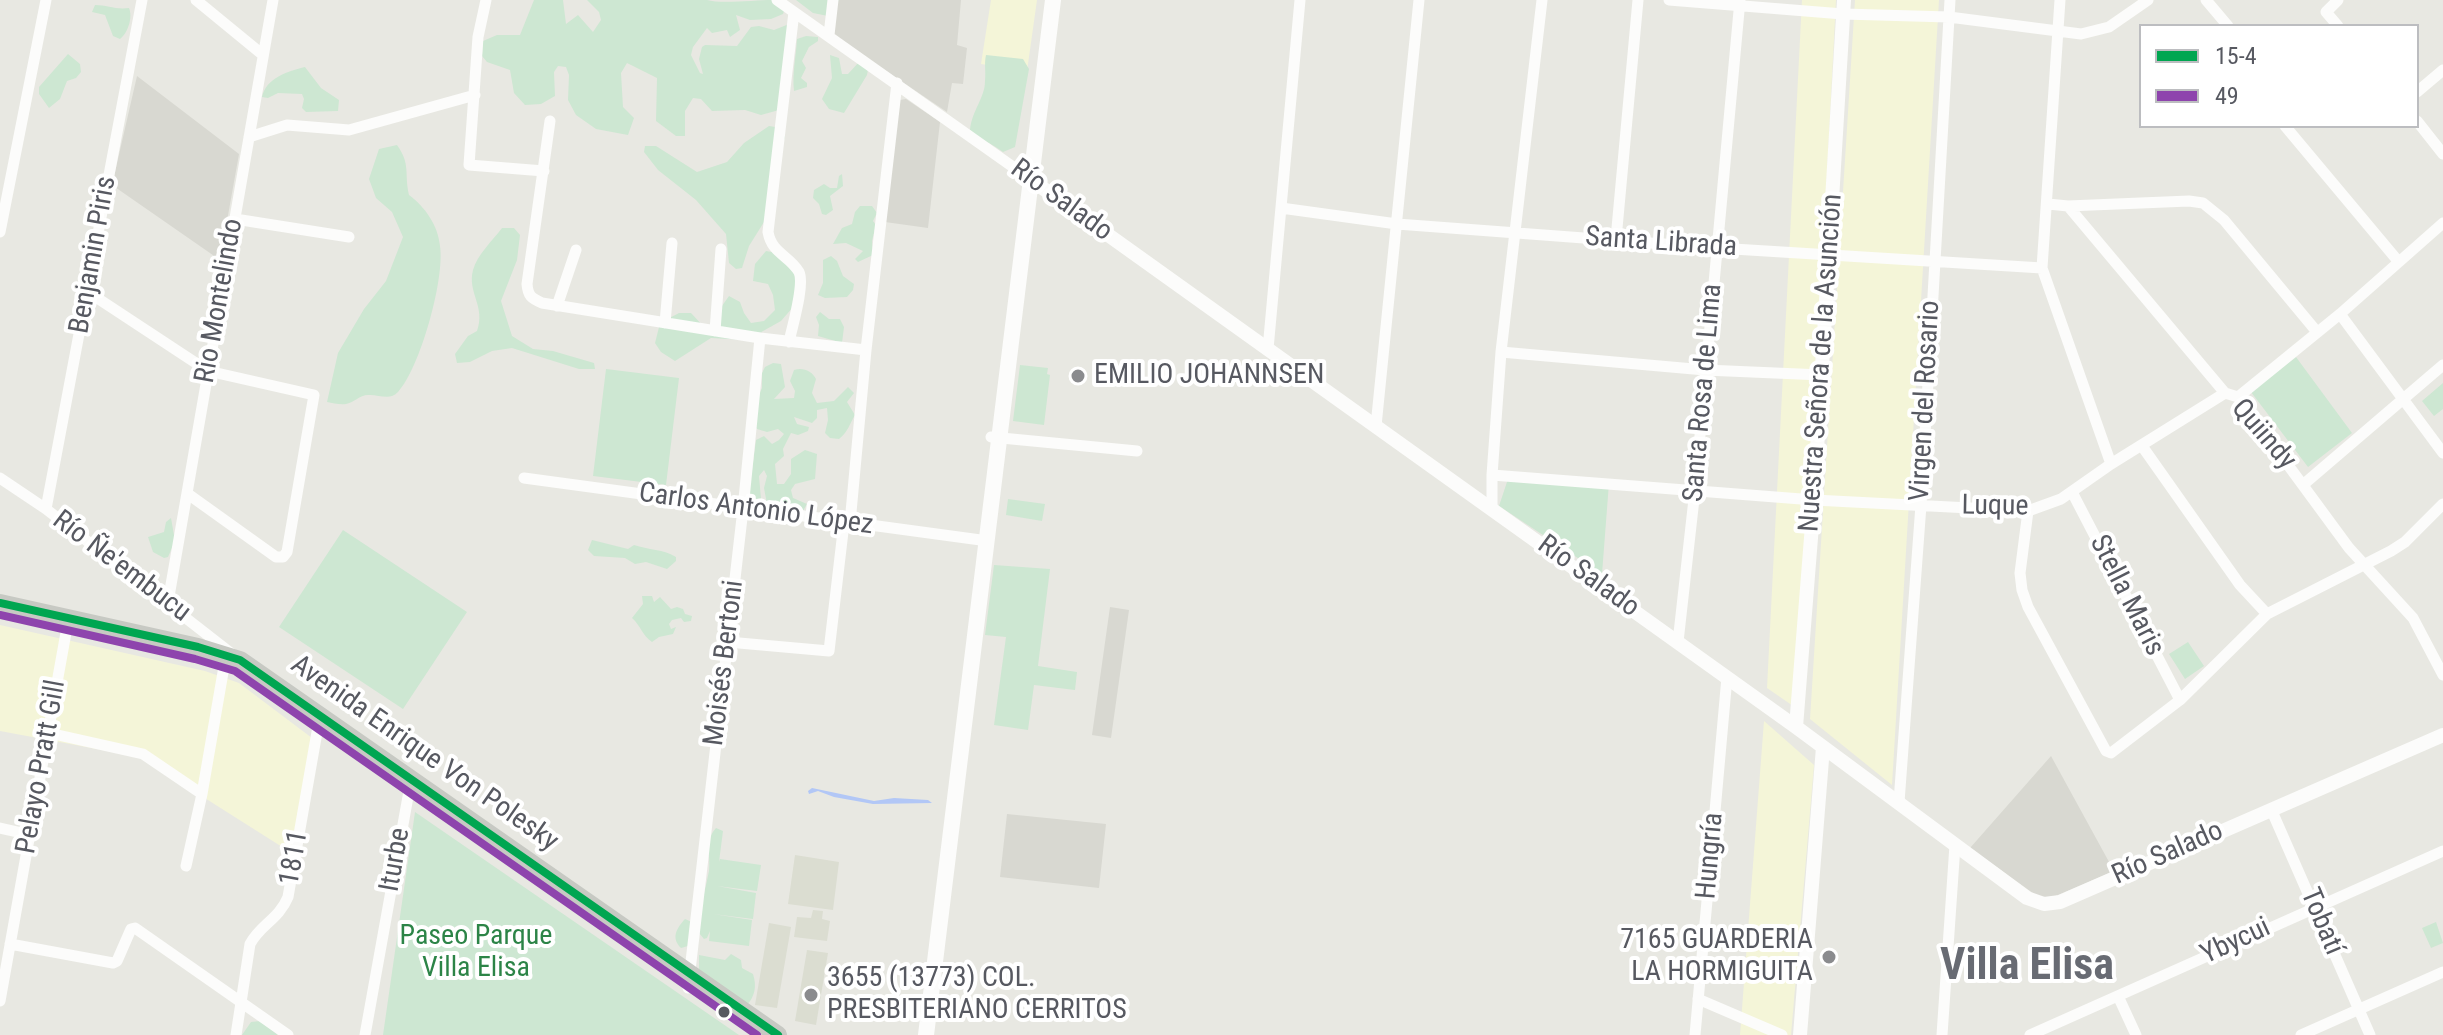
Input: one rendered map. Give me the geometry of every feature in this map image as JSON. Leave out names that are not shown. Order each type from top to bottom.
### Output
[{"type":"main road","points":[[926,1035],[1027,177],[1044,0]]},
{"type":"main road","points":[[1027,177],[1053,0]]},
{"type":"main road","name":"Avenida Enrique Von Polesky","points":[[0,603],[230,660],[689,981],[755,1031],[778,1035]]},
{"type":"main road","name":"Avenida Enrique Von Polesky","points":[[0,612],[230,660]]},
{"type":"main road","points":[[919,1035],[967,671]]},
{"type":"street","points":[[0,232],[46,0]]},
{"type":"street","name":"Benjamin Piris","points":[[46,509],[142,0]]},
{"type":"street","points":[[196,0],[263,55]]},
{"type":"street","name":"Rio Montelindo","points":[[168,602],[273,0]]},
{"type":"street","points":[[486,0],[478,37],[469,165],[544,171]]},
{"type":"street","name":"Río Salado","points":[[777,0],[1727,677],[2027,898],[2044,904],[2060,902],[2443,735]]},
{"type":"street","points":[[829,35],[833,0]]},
{"type":"street","points":[[1268,349],[1300,0]]},
{"type":"street","points":[[1376,426],[1419,0]]},
{"type":"street","points":[[1492,509],[1501,352],[1542,0]]},
{"type":"street","points":[[1616,239],[1638,0]]},
{"type":"street","points":[[1669,0],[1843,7],[2094,33],[2109,27],[2148,0]]},
{"type":"street","name":"Virgen del Rosario","points":[[1899,802],[1921,505],[1950,0]]},
{"type":"street","points":[[2060,0],[2042,268],[2111,464]]},
{"type":"street","points":[[2206,0],[2226,24]]},
{"type":"street","points":[[2336,24],[2326,12],[2338,0]]},
{"type":"street","name":"Santa Rosa de Lima","points":[[1678,642],[1695,490],[1739,3]]},
{"type":"street","name":"Nuestra Señora de la Asunción","points":[[1796,727],[1814,500],[1843,7]]},
{"type":"street","points":[[789,342],[801,282],[794,267],[770,244],[768,232],[794,12]]},
{"type":"street","points":[[2419,90],[2443,70]]},
{"type":"street","points":[[728,642],[829,651],[847,523],[897,83]]},
{"type":"street","points":[[249,137],[287,125],[349,130],[475,95]]},
{"type":"street","points":[[550,121],[528,294],[542,303],[557,306],[760,338],[866,350]]},
{"type":"street","points":[[2419,124],[2443,154]]},
{"type":"street","points":[[2287,128],[2398,261]]},
{"type":"street","points":[[2048,204],[2203,203],[2224,220],[2317,332]]},
{"type":"street","name":"Quiindy","points":[[2068,206],[2225,393],[2238,397],[2331,524],[2413,618],[2443,675]]},
{"type":"street","name":"Santa Librada","points":[[1281,208],[1397,224],[2042,268]]},
{"type":"street","points":[[235,219],[349,237]]},
{"type":"street","points":[[2238,397],[2340,314],[2443,223]]},
{"type":"street","points":[[665,323],[672,243]]},
{"type":"street","points":[[715,331],[721,249]]},
{"type":"street","points":[[557,306],[576,250]]},
{"type":"street","points":[[88,292],[208,371],[314,395],[287,552],[283,557],[276,557],[188,494]]},
{"type":"street","points":[[2340,314],[2443,453]]},
{"type":"street","name":"Moisés Bertoni","points":[[689,981],[760,338]]},
{"type":"street","points":[[1501,352],[1705,370],[1822,375]]},
{"type":"street","points":[[2304,484],[2443,365]]},
{"type":"street","name":"Luque","points":[[1492,475],[1814,500],[2028,511],[2046,506],[2072,492],[2225,393]]},
{"type":"street","points":[[996,438],[1137,451]]},
{"type":"street","points":[[2142,446],[2240,585],[2267,614]]},
{"type":"street","name":"Río Ñe'embucu","points":[[0,478],[168,602],[230,660]]},
{"type":"street","name":"Carlos Antonio López","points":[[524,478],[983,540]]},
{"type":"street","name":"Stella Maris","points":[[2072,492],[2180,700]]},
{"type":"street","points":[[2028,511],[2020,573],[2022,590],[2028,607],[2106,751],[2111,753],[2180,700],[2224,653],[2267,614],[2405,542],[2443,504]]},
{"type":"street","name":"Pelayo Pratt Gill","points":[[0,1001],[67,627]]},
{"type":"street","points":[[186,866],[230,660]]},
{"type":"street","name":"Hungría","points":[[1695,1035],[1727,677]]},
{"type":"street","name":"1811","points":[[236,1035],[250,944],[254,936],[276,918],[288,897],[319,721]]},
{"type":"street","points":[[49,733],[143,754],[202,794]]},
{"type":"street","points":[[1800,1035],[1823,747]]},
{"type":"street","name":"Iturbe","points":[[365,1035],[410,786]]},
{"type":"street","name":"Tobatí","points":[[2271,809],[2370,1035]]},
{"type":"street","points":[[0,828],[31,835]]},
{"type":"street","points":[[1942,1035],[1955,845]]},
{"type":"street","name":"Ybycui","points":[[2030,1035],[2443,851]]},
{"type":"street","points":[[10,944],[113,963],[117,961],[131,929],[135,928],[288,1035]]},
{"type":"street","points":[[2301,1035],[2443,972]]},
{"type":"street","points":[[2118,996],[2136,1035]]},
{"type":"street","points":[[1698,999],[1782,1035]]},
{"type":"shaded area","points":[[837,0],[961,0],[957,45],[967,48],[963,84],[952,83],[947,112],[834,36]]},
{"type":"shaded area","points":[[991,0],[1037,0],[1027,71],[981,64]]},
{"type":"shaded area","points":[[1802,0],[1836,0],[1799,710],[1767,688]]},
{"type":"shaded area","points":[[1855,0],[1939,0],[1892,785],[1810,719]]},
{"type":"shaded area","points":[[137,76],[239,154],[220,260],[112,185]]},
{"type":"shaded area","points":[[906,99],[940,122],[928,228],[885,222],[900,100]]},
{"type":"shaded area","points":[[1110,607],[1129,610],[1111,738],[1092,735]]},
{"type":"shaded area","points":[[0,625],[205,671],[239,683],[312,738],[298,857],[140,757],[0,731]]},
{"type":"shaded area","points":[[1764,721],[1814,765],[1791,1035],[1740,1035]]},
{"type":"shaded area","points":[[2051,756],[2114,871],[2044,901],[1970,848]]},
{"type":"shaded area","points":[[1007,814],[1106,824],[1099,888],[1000,877]]},
{"type":"shaded area","points":[[795,855],[839,862],[833,910],[788,904]]},
{"type":"shaded area","points":[[813,910],[823,911],[822,919],[830,921],[827,941],[794,937],[797,917],[811,918]]},
{"type":"shaded area","points":[[769,923],[791,927],[777,1008],[755,1005]]},
{"type":"shaded area","points":[[807,950],[828,953],[816,1025],[795,1021]]},
{"type":"green space","points":[[534,0],[563,0],[566,24],[578,15],[593,32],[601,20],[599,12],[587,0],[772,0],[784,11],[783,14],[771,19],[750,20],[736,15],[740,30],[730,37],[727,30],[712,33],[707,28],[691,55],[703,74],[699,59],[705,45],[737,46],[751,27],[774,30],[789,24],[779,110],[761,115],[745,110],[712,111],[701,99],[693,98],[685,111],[685,136],[676,136],[656,121],[657,78],[627,63],[621,73],[623,107],[634,118],[628,135],[596,129],[576,115],[568,100],[569,75],[566,67],[558,66],[554,72],[555,96],[541,104],[525,105],[514,93],[510,70],[487,62],[482,56],[483,41],[497,35],[520,35]]},
{"type":"green space","points":[[796,0],[839,0],[828,16],[813,13]]},
{"type":"green space","points":[[95,5],[129,8],[129,25],[120,39],[113,36],[105,15],[92,12]]},
{"type":"green space","points":[[818,37],[818,41],[809,47],[802,61],[806,68],[801,78],[807,87],[794,91],[797,39]]},
{"type":"green space","points":[[68,54],[80,64],[81,72],[67,81],[60,99],[49,108],[39,94],[39,87]]},
{"type":"green space","points":[[830,55],[839,58],[842,74],[848,74],[859,62],[869,64],[867,75],[844,113],[829,109],[822,99],[832,78]]},
{"type":"green space","points":[[986,55],[1023,59],[1029,69],[1015,147],[1003,152],[970,130],[984,87]]},
{"type":"green space","points":[[305,67],[321,88],[339,100],[338,111],[306,112],[302,108],[302,94],[278,93],[268,98],[262,97],[273,80]]},
{"type":"green space","points":[[769,126],[782,128],[785,137],[777,161],[769,214],[749,246],[742,268],[736,269],[729,263],[726,234],[696,200],[658,170],[644,152],[645,146],[656,146],[697,172],[727,162],[744,143]]},
{"type":"green space","points":[[397,145],[406,164],[409,195],[430,217],[439,238],[441,261],[435,300],[415,364],[395,395],[365,395],[346,404],[327,402],[338,353],[364,309],[386,281],[403,237],[392,212],[376,198],[369,179],[379,149]]},
{"type":"green space","points":[[842,174],[843,186],[830,196],[833,210],[822,214],[813,198],[814,190],[824,184],[837,188]]},
{"type":"green space","points":[[860,206],[872,206],[877,213],[873,221],[876,225],[873,255],[858,262],[855,259],[863,251],[846,243],[833,244],[842,228],[852,224]]},
{"type":"green space","points":[[502,228],[514,228],[520,235],[517,260],[501,301],[512,336],[533,349],[553,351],[594,363],[595,369],[579,369],[512,348],[492,351],[470,362],[457,363],[455,354],[468,336],[477,331],[479,322],[472,286],[475,264]]},
{"type":"green space","points":[[766,251],[777,253],[797,268],[794,306],[781,321],[747,340],[711,338],[675,361],[661,352],[655,343],[660,323],[679,313],[691,313],[705,328],[712,328],[717,313],[729,296],[740,302],[751,323],[764,321],[775,310],[773,295],[768,284],[753,281],[755,264]]},
{"type":"green space","points":[[831,256],[837,261],[843,276],[854,284],[847,297],[825,298],[818,295],[823,283],[823,260]]},
{"type":"green space","points":[[820,312],[829,319],[840,319],[844,327],[842,343],[818,336],[816,317]]},
{"type":"green space","points":[[2296,357],[2352,433],[2308,467],[2251,392]]},
{"type":"green space","points":[[773,363],[781,364],[785,387],[774,399],[794,398],[795,391],[790,381],[797,369],[807,370],[816,379],[812,393],[817,403],[834,401],[848,387],[854,393],[847,402],[855,415],[839,439],[830,438],[825,433],[827,408],[817,410],[817,418],[812,423],[794,417],[797,424],[809,427],[808,431],[798,435],[791,433],[783,449],[784,456],[775,464],[777,484],[784,484],[791,474],[791,459],[805,450],[817,454],[815,479],[795,484],[791,490],[793,498],[807,504],[803,511],[767,504],[764,488],[767,476],[764,470],[759,476],[761,499],[755,504],[748,500],[756,440],[764,436],[772,444],[784,434],[778,429],[767,432],[755,426],[762,373],[765,367]]},
{"type":"green space","points":[[1020,365],[1048,368],[1047,374],[1050,375],[1044,425],[1013,421]]},
{"type":"green space","points":[[606,369],[679,378],[666,485],[593,476]]},
{"type":"green space","points":[[2443,383],[2443,409],[2434,416],[2422,401]]},
{"type":"green space","points":[[1509,476],[1609,483],[1602,574],[1499,506]]},
{"type":"green space","points":[[1008,499],[1045,504],[1042,521],[1006,515]]},
{"type":"green space","points":[[171,518],[175,541],[168,557],[164,558],[153,552],[148,537],[164,532],[166,522]]},
{"type":"green space","points":[[343,530],[467,612],[403,709],[279,627]]},
{"type":"green space","points":[[592,540],[628,549],[634,545],[661,551],[676,557],[676,561],[667,569],[646,562],[635,564],[625,558],[594,556],[588,550]]},
{"type":"green space","points":[[994,565],[1050,569],[1038,666],[1077,672],[1075,690],[1034,685],[1028,730],[994,725],[1006,637],[985,635]]},
{"type":"green space","points":[[642,596],[652,596],[654,602],[660,597],[671,609],[683,609],[685,614],[692,616],[691,621],[684,622],[681,618],[672,620],[669,624],[671,629],[676,627],[673,634],[652,642],[632,618],[643,604]]},
{"type":"green space","points":[[2188,642],[2204,666],[2185,679],[2169,654]]},
{"type":"green space","name":"Paseo Parque Villa Elisa","points":[[415,812],[739,1035],[383,1035]]},
{"type":"green space","points":[[716,828],[723,831],[719,862],[720,859],[761,865],[757,891],[717,886],[756,893],[753,919],[713,914],[752,920],[749,946],[709,941],[710,931],[707,938],[704,939],[699,933],[688,946],[681,948],[676,934],[685,919],[694,923],[698,917],[709,871],[709,843]]},
{"type":"green space","points":[[2436,922],[2443,943],[2431,948],[2422,928]]},
{"type":"green space","points":[[731,954],[741,960],[742,968],[753,974],[754,991],[746,1006],[699,975],[699,955],[725,960]]},
{"type":"green space","points":[[260,1021],[278,1035],[242,1035],[251,1022]]},
{"type":"water","points":[[812,788],[874,801],[894,798],[928,800],[932,803],[873,804],[818,791],[809,794]]},
{"type":"transit line","name":"15-4","points":[[0,603],[198,647],[240,660],[778,1035]]},
{"type":"transit line","name":"49","points":[[0,615],[195,659],[235,671],[757,1035]]},
{"type":"place","name":"EMILIO JOHANNSEN","points":[[1078,376]]},
{"type":"place","name":"7165 GUARDERIA LA HORMIGUITA","points":[[1829,957]]},
{"type":"place","name":"3655 (13773) COL. PRESBITERIANO CERRITOS","points":[[811,995]]},
{"type":"district","name":"Villa Elisa","points":[[2027,968]]}]
